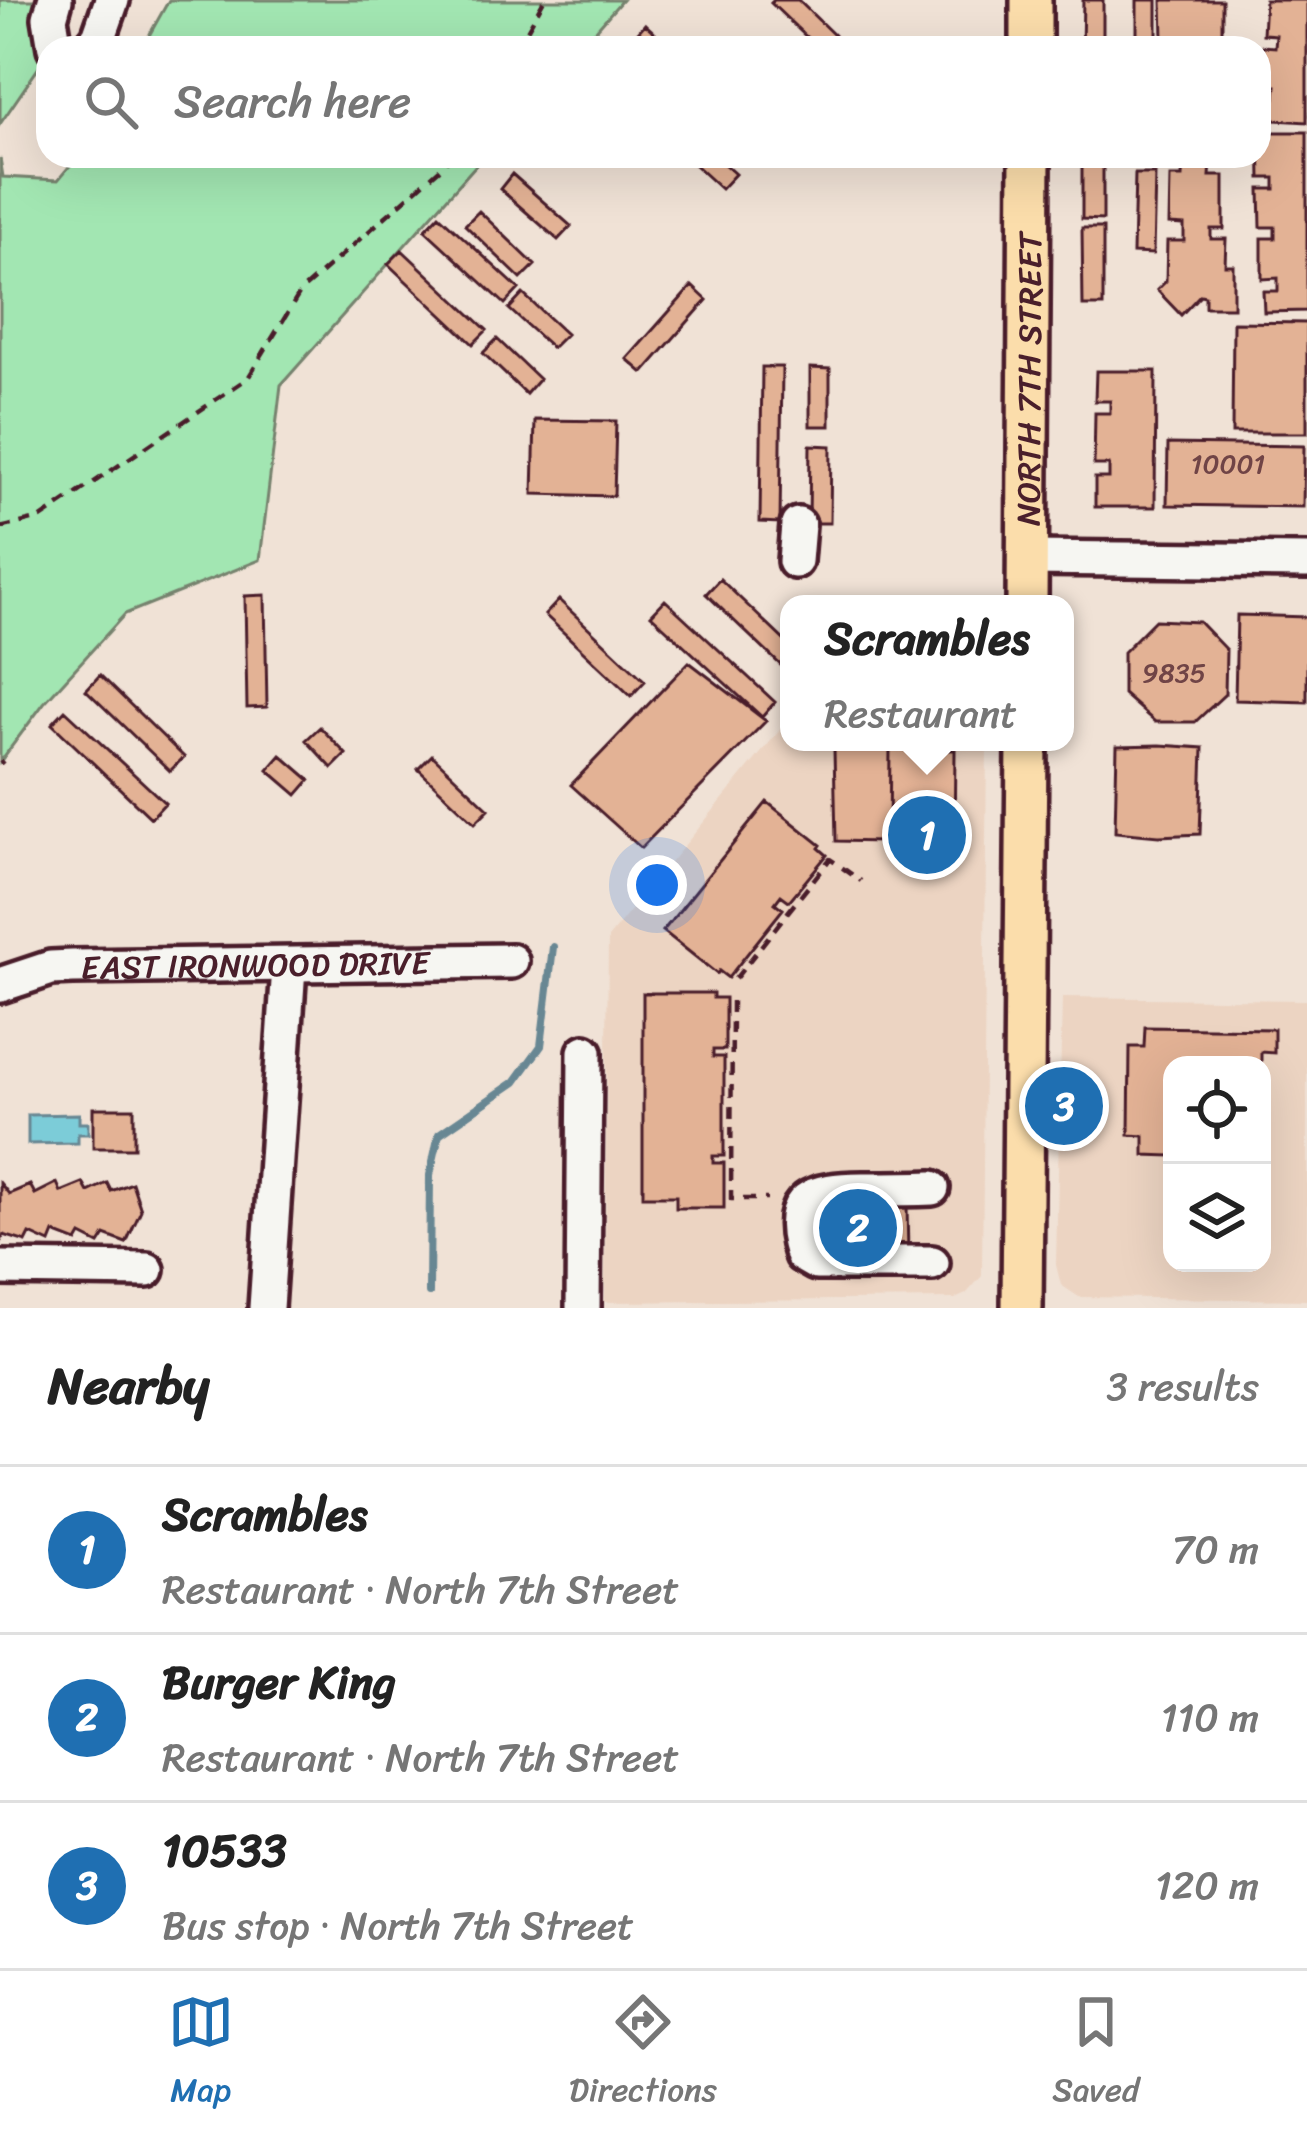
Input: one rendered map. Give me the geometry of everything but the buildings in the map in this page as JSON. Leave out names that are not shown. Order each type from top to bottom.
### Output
[{"type":"main road","points":[[1031,0],[1031,36]]},
{"type":"main road","name":"NORTH 7TH STREET","points":[[1027,595],[1030,168]]},
{"type":"main road","points":[[1022,1308],[1027,751]]},
{"type":"street","points":[[54,36],[50,18],[55,0]]},
{"type":"street","points":[[99,36],[112,0]]},
{"type":"street","points":[[795,562],[798,525]]},
{"type":"street","points":[[1027,558],[1307,561]]},
{"type":"street","name":"EAST IRONWOOD DRIVE","points":[[0,985],[51,968],[511,961]]},
{"type":"street","points":[[266,1308],[289,967]]},
{"type":"street","points":[[583,1308],[585,1052]]},
{"type":"street","points":[[932,1189],[820,1190],[800,1204],[796,1223],[802,1255],[816,1263],[932,1263]]},
{"type":"street","points":[[0,1268],[147,1270]]},
{"type":"path","points":[[524,36],[544,0]]},
{"type":"path","points":[[0,528],[41,518],[248,378],[301,291],[441,168]]},
{"type":"path","points":[[736,979],[830,859],[861,881]]},
{"type":"path","points":[[732,1000],[730,1199],[767,1199]]},
{"type":"shaded area","points":[[780,730],[780,751],[987,751],[982,1276],[966,1294],[955,1299],[605,1302],[608,938]]},
{"type":"shaded area","points":[[1062,997],[1307,1000],[1307,1300],[1079,1297],[1061,1285],[1056,1265]]},
{"type":"green space","points":[[0,0],[46,0],[37,28],[36,71],[0,124]]},
{"type":"green space","points":[[169,0],[622,0],[590,36],[149,36]]},
{"type":"green space","points":[[0,158],[3,177],[58,180],[68,168],[473,168],[281,385],[260,560],[125,614],[44,703],[0,762]]},
{"type":"water","points":[[79,1114],[79,1123],[88,1123],[88,1134],[78,1134],[78,1143],[28,1144],[28,1115]]},
{"type":"waterway","points":[[429,1293],[430,1175],[439,1134],[515,1082],[541,1046],[553,947]]},
{"type":"place","name":"Scrambles","points":[[927,835]]},
{"type":"place","name":"10533","points":[[1064,1106]]},
{"type":"place","name":"Burger King","points":[[858,1228]]}]
